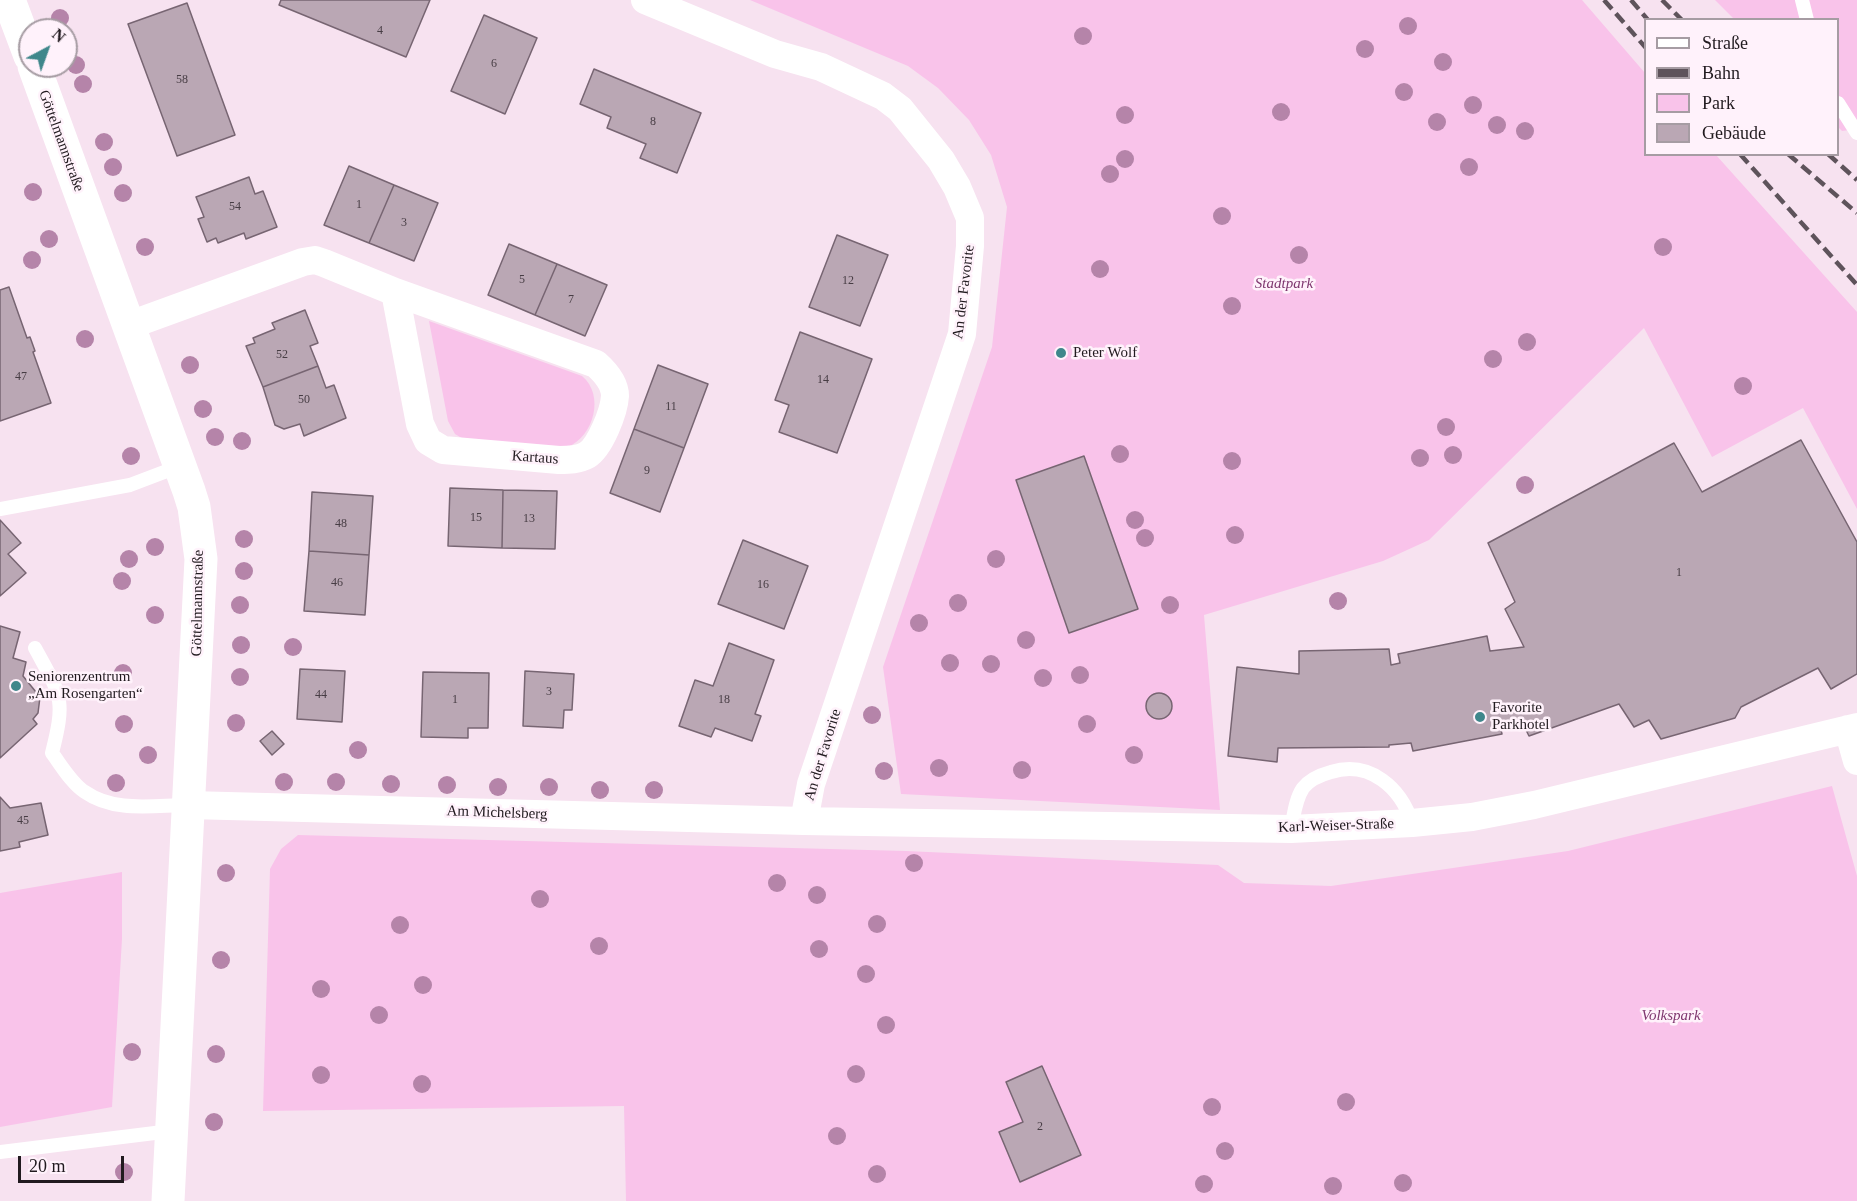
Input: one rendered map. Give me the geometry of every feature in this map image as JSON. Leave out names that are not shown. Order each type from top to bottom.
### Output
[{"type":"street","points":[[9,0],[18,24]]},
{"type":"street","name":"An der Favorite","points":[[645,0],[775,54],[821,67],[883,96],[900,109],[941,160],[957,187],[970,218],[970,246],[962,334],[811,784],[804,821]]},
{"type":"street","name":"Göttelmannstraße","points":[[38,78],[130,325],[194,507],[201,559],[189,805],[179,943],[168,1201]]},
{"type":"street","name":"Kartaus","points":[[130,325],[303,262],[315,260],[395,292],[596,364],[606,372],[615,396],[604,434],[589,454],[577,459],[559,460],[443,450],[428,441],[420,424],[395,292]]},
{"type":"street","points":[[1852,728],[1857,761]]},
{"type":"street","name":"Karl-Weiser-Straße","points":[[804,821],[1291,829],[1412,823],[1473,816],[1534,805],[1852,728]]},
{"type":"street","name":"Am Michelsberg","points":[[189,805],[804,821]]},
{"type":"lane","points":[[1802,0],[1807,18]]},
{"type":"lane","points":[[1839,106],[1857,133]]},
{"type":"lane","points":[[0,509],[130,485],[180,466]]},
{"type":"lane","points":[[35,648],[59,692],[62,716],[52,753],[83,791],[107,804],[189,805]]},
{"type":"lane","points":[[1291,829],[1297,800],[1309,782],[1341,769],[1361,770],[1385,781],[1406,804],[1412,823]]},
{"type":"lane","points":[[0,1152],[171,1131]]},
{"type":"green space","name":"Stadtpark","points":[[750,0],[1582,0],[1644,72],[1644,156],[1717,156],[1857,312],[1857,509],[1803,408],[1712,457],[1644,328],[1429,540],[1383,561],[1204,615],[1220,810],[901,794],[883,667],[992,347],[1007,207],[991,155],[969,120],[938,88],[908,66]]},
{"type":"green space","points":[[1715,0],[1857,0],[1857,129],[1842,131],[1839,128],[1839,18],[1733,18]]},
{"type":"green space","points":[[429,321],[582,376],[589,384],[595,404],[590,425],[584,434],[568,447],[465,440],[455,434],[448,421]]},
{"type":"green space","name":"Volkspark","points":[[1832,786],[1857,876],[1857,1201],[626,1201],[624,1106],[263,1111],[270,869],[281,849],[298,835],[906,851],[1218,865],[1244,883],[1331,886],[1568,851]]},
{"type":"green space","points":[[122,872],[122,939],[112,1107],[0,1127],[0,893]]},
{"type":"building","points":[[281,0],[430,0],[406,57],[279,5]]},
{"type":"building","points":[[187,3],[235,135],[177,156],[128,24]]},
{"type":"building","points":[[484,15],[537,38],[505,114],[451,91]]},
{"type":"building","points":[[594,69],[701,113],[677,173],[640,158],[646,144],[607,128],[611,117],[580,104]]},
{"type":"building","points":[[349,166],[394,185],[369,243],[324,225]]},
{"type":"building","points":[[249,177],[255,194],[263,191],[277,227],[246,239],[244,233],[218,243],[216,238],[207,242],[198,219],[204,217],[196,197]]},
{"type":"building","points":[[394,185],[438,203],[414,261],[369,243]]},
{"type":"building","points":[[837,235],[888,255],[860,326],[809,307]]},
{"type":"building","points":[[509,244],[557,264],[535,315],[488,295]]},
{"type":"building","points":[[557,264],[607,285],[585,336],[535,315]]},
{"type":"building","points":[[9,287],[27,338],[30,337],[51,403],[0,421],[0,290]]},
{"type":"building","points":[[305,310],[318,343],[310,346],[318,366],[263,387],[246,346],[255,343],[253,338],[275,329],[272,323]]},
{"type":"building","points":[[800,332],[872,359],[837,453],[779,432],[789,405],[775,400]]},
{"type":"building","points":[[658,365],[708,384],[684,448],[634,429]]},
{"type":"building","points":[[318,366],[326,388],[334,385],[346,418],[304,436],[300,424],[284,429],[275,425],[263,387]]},
{"type":"building","points":[[634,429],[684,448],[660,512],[610,493]]},
{"type":"building","points":[[1801,440],[1857,542],[1857,674],[1831,689],[1818,668],[1741,707],[1735,718],[1661,739],[1649,720],[1634,727],[1619,704],[1529,736],[1524,726],[1501,730],[1502,734],[1413,751],[1411,743],[1389,745],[1389,747],[1278,748],[1277,762],[1228,756],[1237,667],[1299,674],[1299,651],[1389,649],[1391,665],[1400,663],[1398,654],[1487,636],[1490,651],[1524,647],[1505,609],[1515,602],[1488,543],[1674,443],[1702,492]]},
{"type":"building","points":[[1084,456],[1138,609],[1069,633],[1016,480]]},
{"type":"building","points":[[450,488],[503,490],[502,548],[448,546]]},
{"type":"building","points":[[503,490],[557,491],[555,549],[502,548]]},
{"type":"building","points":[[312,492],[373,496],[369,555],[309,551]]},
{"type":"building","points":[[0,520],[21,543],[8,554],[26,573],[0,596]]},
{"type":"building","points":[[743,540],[808,566],[784,629],[718,604]]},
{"type":"building","points":[[309,551],[369,555],[365,615],[304,611]]},
{"type":"building","name":"Seniorenzentrum „Am Rosengarten“","points":[[0,626],[20,632],[13,658],[26,662],[23,676],[40,697],[38,713],[33,719],[37,724],[0,758]]},
{"type":"building","points":[[729,643],[774,660],[755,714],[761,716],[752,741],[715,728],[711,737],[679,726],[695,680],[713,686]]},
{"type":"building","points":[[300,669],[345,671],[342,722],[297,719]]},
{"type":"building","points":[[525,671],[574,674],[572,710],[564,710],[563,728],[523,726]]},
{"type":"building","points":[[423,672],[489,673],[488,728],[468,728],[468,738],[421,737]]},
{"type":"building","points":[[1159,693],[1168,697],[1172,706],[1168,715],[1159,719],[1150,715],[1146,706],[1150,697]]},
{"type":"building","points":[[272,731],[284,744],[272,755],[260,741]]},
{"type":"building","points":[[0,797],[10,808],[41,803],[48,835],[19,842],[20,847],[0,851]]},
{"type":"building","points":[[1042,1066],[1081,1155],[1020,1182],[999,1132],[1023,1122],[1006,1082]]},
{"type":"railway","points":[[1604,0],[1644,46]]},
{"type":"railway","points":[[1631,0],[1646,18]]},
{"type":"railway","points":[[1662,0],[1680,18]]},
{"type":"railway","points":[[1742,156],[1857,285]]},
{"type":"railway","points":[[1790,156],[1857,213]]},
{"type":"railway","points":[[1830,156],[1857,180]]},
{"type":"place","name":"Peter Wolf","points":[[1061,353]]},
{"type":"place","name":"Seniorenzentrum „Am Rosengarten“","points":[[16,686]]},
{"type":"place","name":"Favorite Parkhotel","points":[[1480,717]]}]
